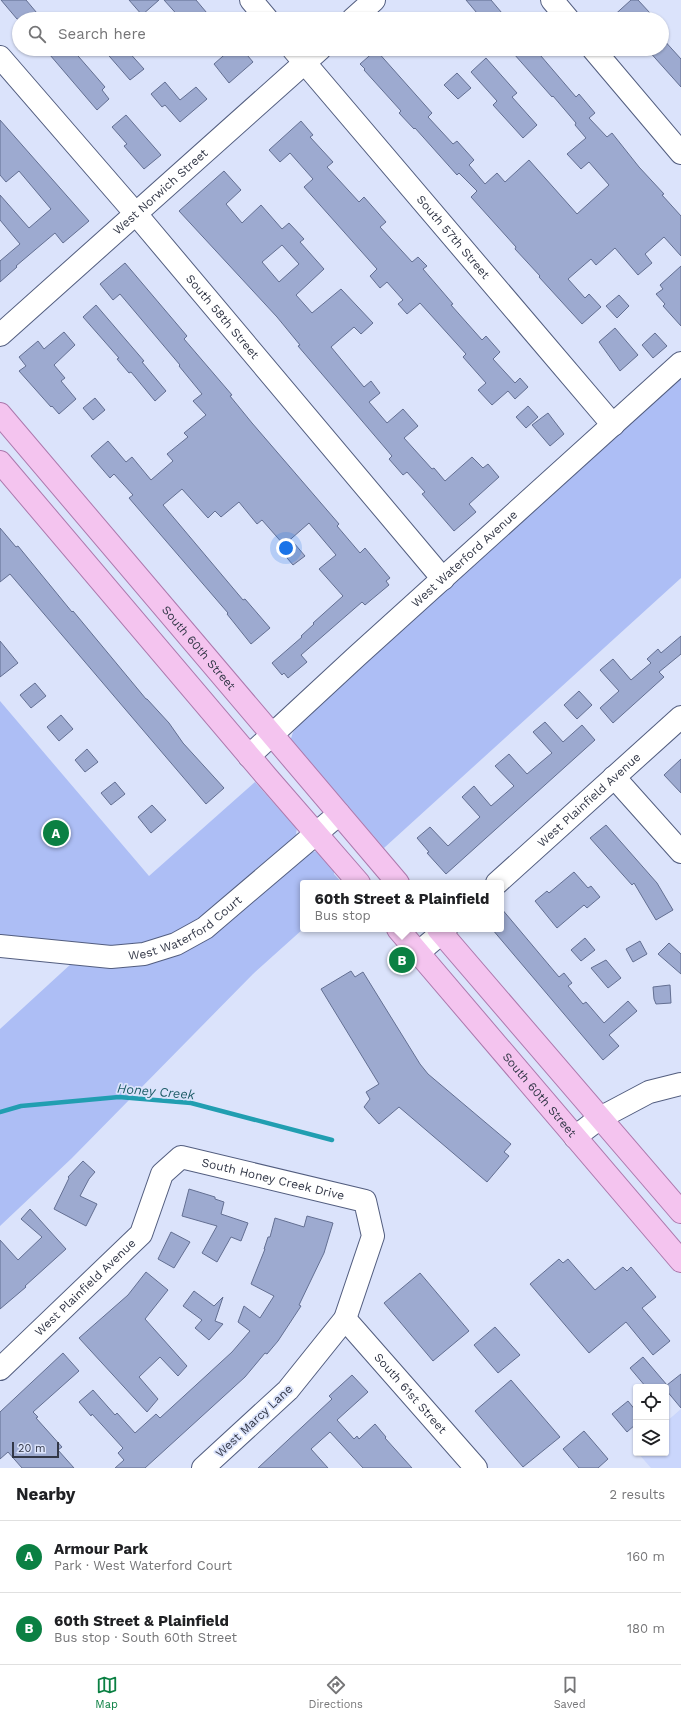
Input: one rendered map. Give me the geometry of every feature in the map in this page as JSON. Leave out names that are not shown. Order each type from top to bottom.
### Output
[{"type":"main road","name":"South 60th Street","points":[[0,414],[395,880]]},
{"type":"main road","points":[[0,462],[249,756],[356,880]]},
{"type":"main road","name":"South 60th Street","points":[[400,932],[681,1261]]},
{"type":"main road","points":[[443,932],[681,1212]]},
{"type":"street","points":[[251,0],[261,12]]},
{"type":"street","points":[[361,12],[374,0]]},
{"type":"street","points":[[552,0],[562,12]]},
{"type":"street","name":"West Norwich Street","points":[[0,335],[136,214],[304,56]]},
{"type":"street","name":"South 57th Street","points":[[308,56],[613,425]]},
{"type":"street","points":[[599,56],[681,153]]},
{"type":"street","name":"South 58th Street","points":[[0,57],[136,214],[443,579]]},
{"type":"street","name":"West Waterford Avenue","points":[[249,756],[681,364]]},
{"type":"street","name":"West Plainfield Avenue","points":[[500,880],[681,717]]},
{"type":"street","points":[[614,777],[681,852]]},
{"type":"street","name":"West Waterford Court","points":[[0,946],[111,957],[144,954],[176,944],[205,928],[339,814]]},
{"type":"street","points":[[418,953],[439,932]]},
{"type":"street","points":[[575,1137],[600,1118],[649,1092],[681,1084]]},
{"type":"street","name":"West Plainfield Avenue","points":[[0,1369],[141,1234],[162,1174],[181,1157]]},
{"type":"street","name":"South Honey Creek Drive","points":[[181,1157],[365,1201]]},
{"type":"street","name":"West Marcy Lane","points":[[203,1468],[288,1390],[345,1318],[373,1236],[365,1201]]},
{"type":"street","name":"South 61st Street","points":[[345,1318],[476,1468]]},
{"type":"shaded area","points":[[681,377],[681,578],[384,848],[311,763],[304,762],[290,742],[293,732],[307,715]]},
{"type":"shaded area","points":[[0,701],[149,876],[255,782],[280,810],[286,811],[297,827],[296,835],[208,911],[190,925],[171,935],[153,941],[115,947],[0,936]]},
{"type":"shaded area","points":[[317,851],[334,866],[334,874],[339,880],[300,880],[300,932],[253,974],[72,1158],[0,1226],[0,1029],[72,963],[132,966],[308,853]]},
{"type":"shaded area","points":[[681,1409],[681,1468],[651,1468],[641,1456],[669,1456],[669,1419]]},
{"type":"building","points":[[1,0],[26,0],[36,12],[12,12]]},
{"type":"building","points":[[129,0],[159,0],[145,12],[139,12]]},
{"type":"building","points":[[164,0],[196,0],[206,12],[175,12]]},
{"type":"building","points":[[466,0],[491,0],[501,12],[476,12]]},
{"type":"building","points":[[631,0],[638,0],[649,12],[618,12]]},
{"type":"building","points":[[669,46],[681,59],[681,87],[653,56],[669,56]]},
{"type":"building","points":[[51,56],[78,56],[105,87],[102,90],[109,99],[97,110]]},
{"type":"building","points":[[109,56],[132,56],[144,69],[130,80]]},
{"type":"building","points":[[223,56],[248,56],[253,62],[229,83],[214,64]]},
{"type":"building","points":[[369,56],[381,56],[432,113],[428,117],[453,144],[457,141],[474,160],[469,165],[485,184],[497,173],[505,182],[529,160],[577,214],[609,185],[589,162],[581,169],[567,154],[586,138],[575,125],[576,123],[553,96],[552,97],[516,56],[541,56],[576,97],[579,94],[595,113],[589,118],[607,137],[612,133],[681,216],[681,256],[664,237],[645,254],[652,263],[638,275],[615,248],[596,265],[591,259],[568,279],[585,298],[589,294],[601,307],[582,324],[539,277],[540,276],[515,249],[516,247],[471,197],[477,191],[459,173],[457,175],[415,128],[414,129],[399,113],[401,111],[360,64]]},
{"type":"building","points":[[486,58],[517,93],[512,97],[537,125],[523,138],[493,105],[497,101],[471,72]]},
{"type":"building","points":[[457,73],[471,88],[458,99],[444,85]]},
{"type":"building","points":[[165,82],[180,100],[196,87],[207,99],[180,122],[165,105],[162,107],[151,94]]},
{"type":"building","points":[[126,115],[161,155],[144,169],[124,146],[127,144],[112,127]]},
{"type":"building","points":[[0,120],[89,221],[63,243],[55,233],[16,266],[17,267],[0,282],[0,261],[20,244],[0,220],[0,195],[29,228],[51,209],[19,171],[6,182],[0,175]]},
{"type":"building","points":[[301,121],[313,135],[310,137],[333,162],[327,167],[359,202],[364,197],[386,222],[380,227],[412,262],[418,257],[427,266],[423,269],[453,304],[451,305],[482,340],[486,336],[500,352],[493,359],[515,383],[520,378],[528,387],[515,399],[508,391],[492,405],[478,390],[486,383],[463,357],[466,354],[420,303],[407,314],[398,304],[403,300],[387,282],[380,288],[370,276],[377,269],[304,187],[313,179],[290,153],[280,162],[269,150]]},
{"type":"building","points":[[224,171],[241,190],[226,204],[242,223],[261,205],[282,229],[289,223],[304,239],[300,242],[324,269],[296,295],[312,313],[341,289],[373,323],[361,334],[354,327],[331,347],[364,387],[371,381],[380,393],[369,402],[387,423],[403,409],[418,426],[404,438],[445,481],[472,457],[483,468],[488,464],[499,477],[469,504],[476,512],[454,531],[422,494],[425,492],[407,472],[403,475],[389,459],[392,456],[298,346],[300,345],[277,317],[179,211]],"holes":[[[282,245],[299,264],[279,282],[262,262]]]},
{"type":"building","points":[[125,263],[187,336],[184,339],[232,395],[230,396],[252,423],[339,524],[337,526],[360,553],[365,548],[390,578],[386,581],[389,585],[365,605],[362,602],[301,655],[307,662],[288,678],[284,673],[282,675],[272,663],[302,637],[301,636],[314,624],[313,623],[343,596],[319,569],[336,555],[309,523],[284,545],[262,520],[257,524],[239,502],[221,517],[215,511],[208,518],[182,489],[163,505],[243,600],[245,599],[270,628],[251,644],[227,614],[228,613],[129,498],[133,495],[114,474],[110,478],[91,456],[108,441],[126,462],[132,457],[151,480],[173,461],[167,454],[188,437],[184,433],[206,415],[193,401],[202,394],[179,366],[180,365],[120,294],[113,300],[100,284]]},
{"type":"building","points":[[681,266],[681,326],[663,306],[665,304],[656,294],[663,289],[660,285]]},
{"type":"building","points":[[619,295],[629,306],[617,318],[606,306]]},
{"type":"building","points":[[96,305],[144,361],[142,362],[166,391],[155,401],[131,372],[129,373],[117,359],[119,358],[83,317]]},
{"type":"building","points":[[615,328],[638,355],[620,371],[599,342]]},
{"type":"building","points":[[64,332],[75,345],[54,365],[65,378],[61,381],[76,399],[59,414],[19,371],[26,366],[19,357],[38,341],[44,349]]},
{"type":"building","points":[[655,333],[667,346],[653,358],[642,345]]},
{"type":"building","points":[[95,398],[105,410],[93,420],[83,408]]},
{"type":"building","points":[[528,406],[538,417],[526,428],[516,417]]},
{"type":"building","points":[[548,413],[564,434],[550,446],[532,425]]},
{"type":"building","points":[[0,528],[16,547],[18,546],[146,699],[169,723],[183,743],[224,788],[206,804],[10,574],[0,582]]},
{"type":"building","points":[[294,543],[305,556],[293,565],[282,552]]},
{"type":"building","points":[[681,636],[681,654],[659,672],[664,677],[613,723],[600,708],[619,691],[600,670],[613,659],[631,680],[651,663],[647,659],[658,649],[661,653]]},
{"type":"building","points":[[0,641],[18,663],[0,677]]},
{"type":"building","points":[[35,683],[46,696],[31,708],[20,695]]},
{"type":"building","points":[[579,691],[592,705],[577,719],[564,705]]},
{"type":"building","points":[[61,715],[73,729],[59,741],[47,727]]},
{"type":"building","points":[[545,722],[563,742],[582,725],[595,740],[446,874],[427,853],[429,852],[417,838],[430,827],[448,846],[480,817],[462,797],[474,786],[491,806],[514,786],[495,766],[509,754],[527,774],[552,753],[533,732]]},
{"type":"building","points":[[87,749],[98,762],[85,772],[75,760]]},
{"type":"building","points":[[681,759],[681,793],[664,775]]},
{"type":"building","points":[[115,782],[125,794],[111,805],[101,793]]},
{"type":"building","points":[[152,805],[166,820],[151,833],[138,817]]},
{"type":"building","points":[[606,825],[657,883],[673,910],[656,920],[634,883],[632,885],[590,838]]},
{"type":"building","points":[[574,872],[588,888],[591,886],[600,897],[587,908],[584,905],[557,928],[535,901],[547,891],[549,893]]},
{"type":"building","points":[[504,912],[559,977],[564,973],[572,983],[568,986],[583,1004],[586,1002],[604,1023],[628,1001],[637,1011],[609,1035],[619,1046],[603,1060],[495,932],[504,932]]},
{"type":"building","points":[[585,938],[595,950],[581,961],[571,950]]},
{"type":"building","points":[[640,941],[647,954],[633,962],[626,949]]},
{"type":"building","points":[[669,943],[681,954],[681,974],[658,954]]},
{"type":"building","points":[[606,960],[621,978],[608,988],[591,968]]},
{"type":"building","points":[[351,971],[355,977],[363,972],[420,1064],[428,1074],[511,1144],[504,1152],[509,1156],[487,1182],[399,1107],[379,1124],[364,1107],[370,1099],[366,1092],[379,1084],[321,989]]},
{"type":"building","points":[[670,985],[671,1003],[656,1004],[653,987]]},
{"type":"building","points":[[83,1161],[95,1172],[89,1179],[80,1196],[97,1204],[86,1226],[54,1209],[69,1178],[68,1177]]},
{"type":"building","points":[[189,1189],[215,1197],[215,1199],[224,1202],[221,1214],[248,1223],[241,1241],[231,1237],[217,1262],[202,1253],[217,1226],[182,1216]]},
{"type":"building","points":[[30,1209],[66,1249],[25,1286],[26,1287],[0,1309],[0,1240],[18,1260],[42,1237],[21,1219]]},
{"type":"building","points":[[307,1216],[333,1223],[324,1253],[299,1305],[301,1306],[278,1341],[267,1354],[265,1353],[245,1377],[145,1468],[115,1468],[124,1460],[118,1453],[123,1448],[79,1402],[93,1390],[115,1415],[117,1413],[135,1433],[156,1414],[160,1418],[232,1352],[250,1331],[238,1322],[244,1306],[260,1318],[274,1296],[251,1284],[265,1249],[268,1237],[270,1237],[275,1218],[304,1227]]},
{"type":"building","points":[[171,1232],[190,1242],[174,1268],[158,1259]]},
{"type":"building","points":[[559,1259],[563,1263],[568,1259],[595,1290],[623,1267],[627,1271],[631,1267],[656,1297],[642,1308],[670,1341],[653,1355],[626,1322],[589,1353],[530,1284]]},
{"type":"building","points":[[146,1272],[168,1290],[145,1319],[187,1366],[178,1376],[160,1357],[139,1377],[158,1399],[147,1412],[79,1338],[128,1295]]},
{"type":"building","points":[[420,1273],[469,1331],[433,1361],[384,1303]]},
{"type":"building","points":[[194,1291],[214,1306],[223,1297],[215,1321],[223,1324],[209,1340],[195,1328],[202,1320],[183,1306]]},
{"type":"building","points":[[495,1327],[520,1355],[498,1373],[474,1345]]},
{"type":"building","points":[[63,1353],[79,1371],[33,1412],[38,1417],[36,1418],[62,1447],[58,1450],[74,1468],[22,1468],[8,1452],[0,1459],[0,1412]]},
{"type":"building","points":[[643,1357],[666,1384],[643,1384],[630,1368]]},
{"type":"building","points":[[681,1374],[681,1408],[669,1394],[668,1384]]},
{"type":"building","points":[[352,1375],[368,1392],[337,1420],[354,1439],[357,1436],[359,1439],[375,1424],[386,1437],[385,1438],[412,1468],[363,1468],[330,1432],[311,1449],[328,1468],[258,1468],[332,1399],[329,1396]]},
{"type":"building","points":[[511,1380],[560,1437],[523,1467],[475,1411]]},
{"type":"building","points":[[628,1401],[633,1407],[633,1427],[627,1432],[612,1414]]},
{"type":"building","points":[[584,1431],[608,1459],[598,1468],[579,1468],[563,1449]]},
{"type":"waterway","name":"Honey Creek","points":[[0,1112],[21,1106],[119,1097],[191,1103],[332,1140]]},
{"type":"place","name":"Armour Park","points":[[56,833]]},
{"type":"place","name":"60th Street & Plainfield","points":[[402,960]]}]
